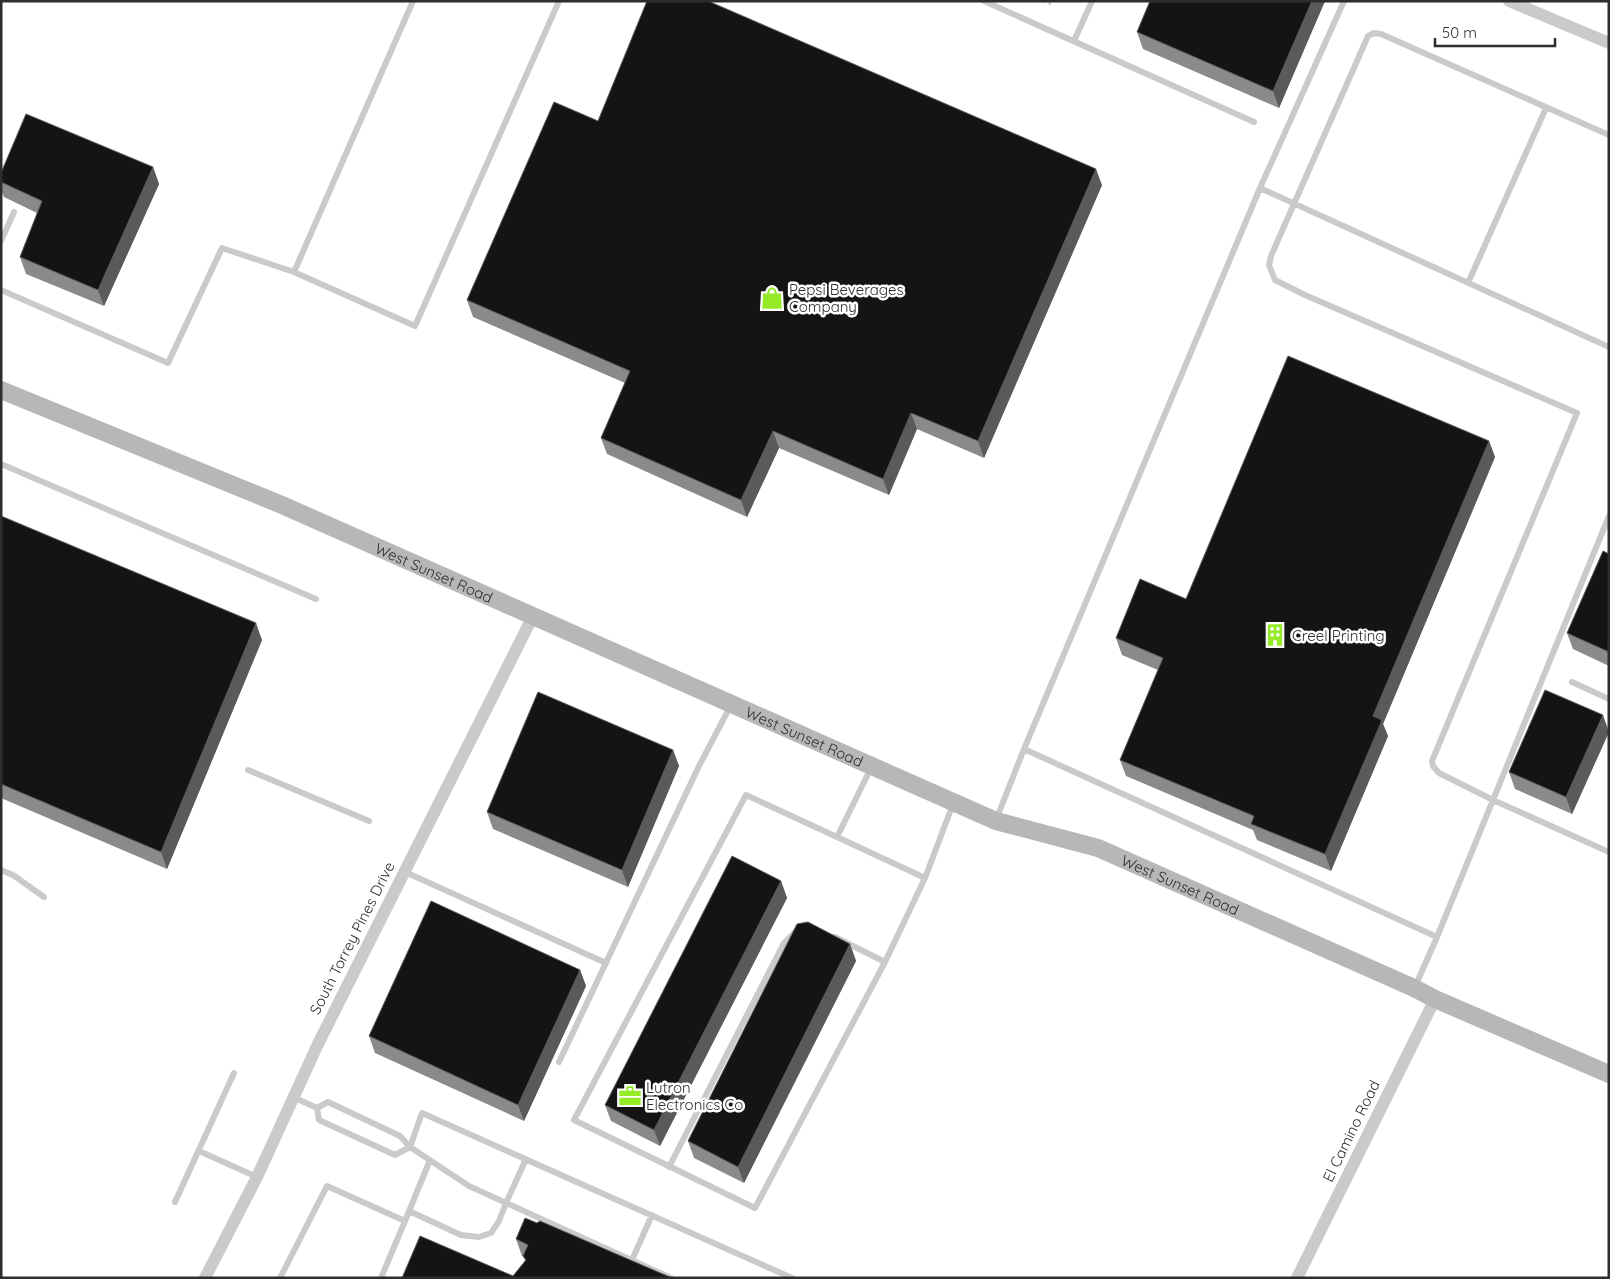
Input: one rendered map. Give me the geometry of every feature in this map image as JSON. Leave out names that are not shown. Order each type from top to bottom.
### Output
[{"type":"main road","name":"West Sunset Road","points":[[1,390],[282,505],[996,821],[1098,848],[1435,999],[1609,1074]]},
{"type":"street","points":[[1509,1],[1609,43]]},
{"type":"street","name":"South Torrey Pines Drive","points":[[205,1278],[257,1177],[318,1044],[533,616]]},
{"type":"street","name":"El Camino Road","points":[[1297,1278],[1435,999]]},
{"type":"lane","points":[[294,272],[413,1]]},
{"type":"lane","points":[[1,290],[168,363],[222,248],[294,272],[415,326],[559,1]]},
{"type":"lane","points":[[984,1],[1254,122]]},
{"type":"lane","points":[[1074,41],[1092,1]]},
{"type":"lane","points":[[996,821],[1024,749],[1260,188],[1344,1]]},
{"type":"lane","points":[[1609,135],[1382,34],[1374,33],[1368,36],[1293,204],[1269,265],[1275,280],[1304,295],[1577,413],[1432,761],[1433,766],[1439,773],[1493,800],[1609,852]]},
{"type":"lane","points":[[1468,283],[1546,108]]},
{"type":"lane","points":[[1260,188],[1609,347]]},
{"type":"lane","points":[[1,241],[14,212]]},
{"type":"lane","points":[[1,464],[316,599]]},
{"type":"lane","points":[[1414,988],[1437,937],[1609,516]]},
{"type":"lane","points":[[1572,682],[1609,699]]},
{"type":"lane","points":[[559,1062],[699,766],[732,704]]},
{"type":"lane","points":[[1024,749],[1437,937]]},
{"type":"lane","points":[[837,837],[872,766]]},
{"type":"lane","points":[[248,770],[369,821]]},
{"type":"lane","points":[[925,878],[746,795],[574,1120],[755,1208],[885,962],[925,878],[953,802]]},
{"type":"lane","points":[[1,870],[13,875],[44,897]]},
{"type":"lane","points":[[404,871],[606,963]]},
{"type":"lane","points":[[669,1167],[784,943],[796,929],[803,926]]},
{"type":"lane","points":[[827,932],[885,962]]},
{"type":"lane","points":[[175,1202],[234,1073]]},
{"type":"lane","points":[[293,1097],[317,1108]]},
{"type":"lane","points":[[317,1108],[328,1102],[400,1136],[410,1147],[469,1186],[671,1278]]},
{"type":"lane","points":[[317,1108],[319,1120],[395,1155],[410,1147],[422,1113],[792,1278]]},
{"type":"lane","points":[[199,1151],[257,1177]]},
{"type":"lane","points":[[409,1211],[461,1235],[479,1237],[491,1232],[499,1221],[526,1159]]},
{"type":"lane","points":[[381,1278],[430,1160]]},
{"type":"lane","points":[[280,1278],[327,1186],[405,1222]]},
{"type":"lane","points":[[632,1260],[652,1216]]},
{"type":"path","points":[[1044,1],[1051,4],[1052,1]]},
{"type":"building","points":[[647,1],[708,1],[1096,169],[978,441],[911,413],[883,479],[773,431],[741,500],[601,438],[630,371],[467,300],[554,102],[598,121]]},
{"type":"building","points":[[1150,1],[1312,1],[1273,91],[1137,32]]},
{"type":"building","points":[[26,114],[153,167],[98,290],[20,257],[42,201],[1,182],[1,173]]},
{"type":"building","name":"Creel Printing","points":[[1288,356],[1489,441],[1373,716],[1382,720],[1325,854],[1251,824],[1254,816],[1120,760],[1163,658],[1116,638],[1140,579],[1186,599]]},
{"type":"building","points":[[1,516],[256,623],[161,852],[1,784]]},
{"type":"building","points":[[1603,551],[1609,554],[1609,652],[1567,633]]},
{"type":"building","points":[[1545,690],[1603,715],[1566,797],[1509,772]]},
{"type":"building","points":[[538,692],[673,750],[622,870],[487,812]]},
{"type":"building","points":[[732,856],[781,881],[654,1130],[605,1105]]},
{"type":"building","points":[[431,901],[580,970],[518,1105],[369,1036]]},
{"type":"building","points":[[808,922],[850,944],[738,1167],[688,1141],[797,924]]},
{"type":"building","points":[[525,1218],[537,1223],[540,1221],[672,1278],[402,1278],[420,1236],[513,1276],[526,1260],[523,1256],[528,1245],[516,1239]]},
{"type":"place","name":"Pepsi Beverages Company","points":[[772,298]]},
{"type":"place","name":"Creel Printing","points":[[1275,635]]},
{"type":"place","name":"Lutron Electronics Co","points":[[630,1096]]}]
